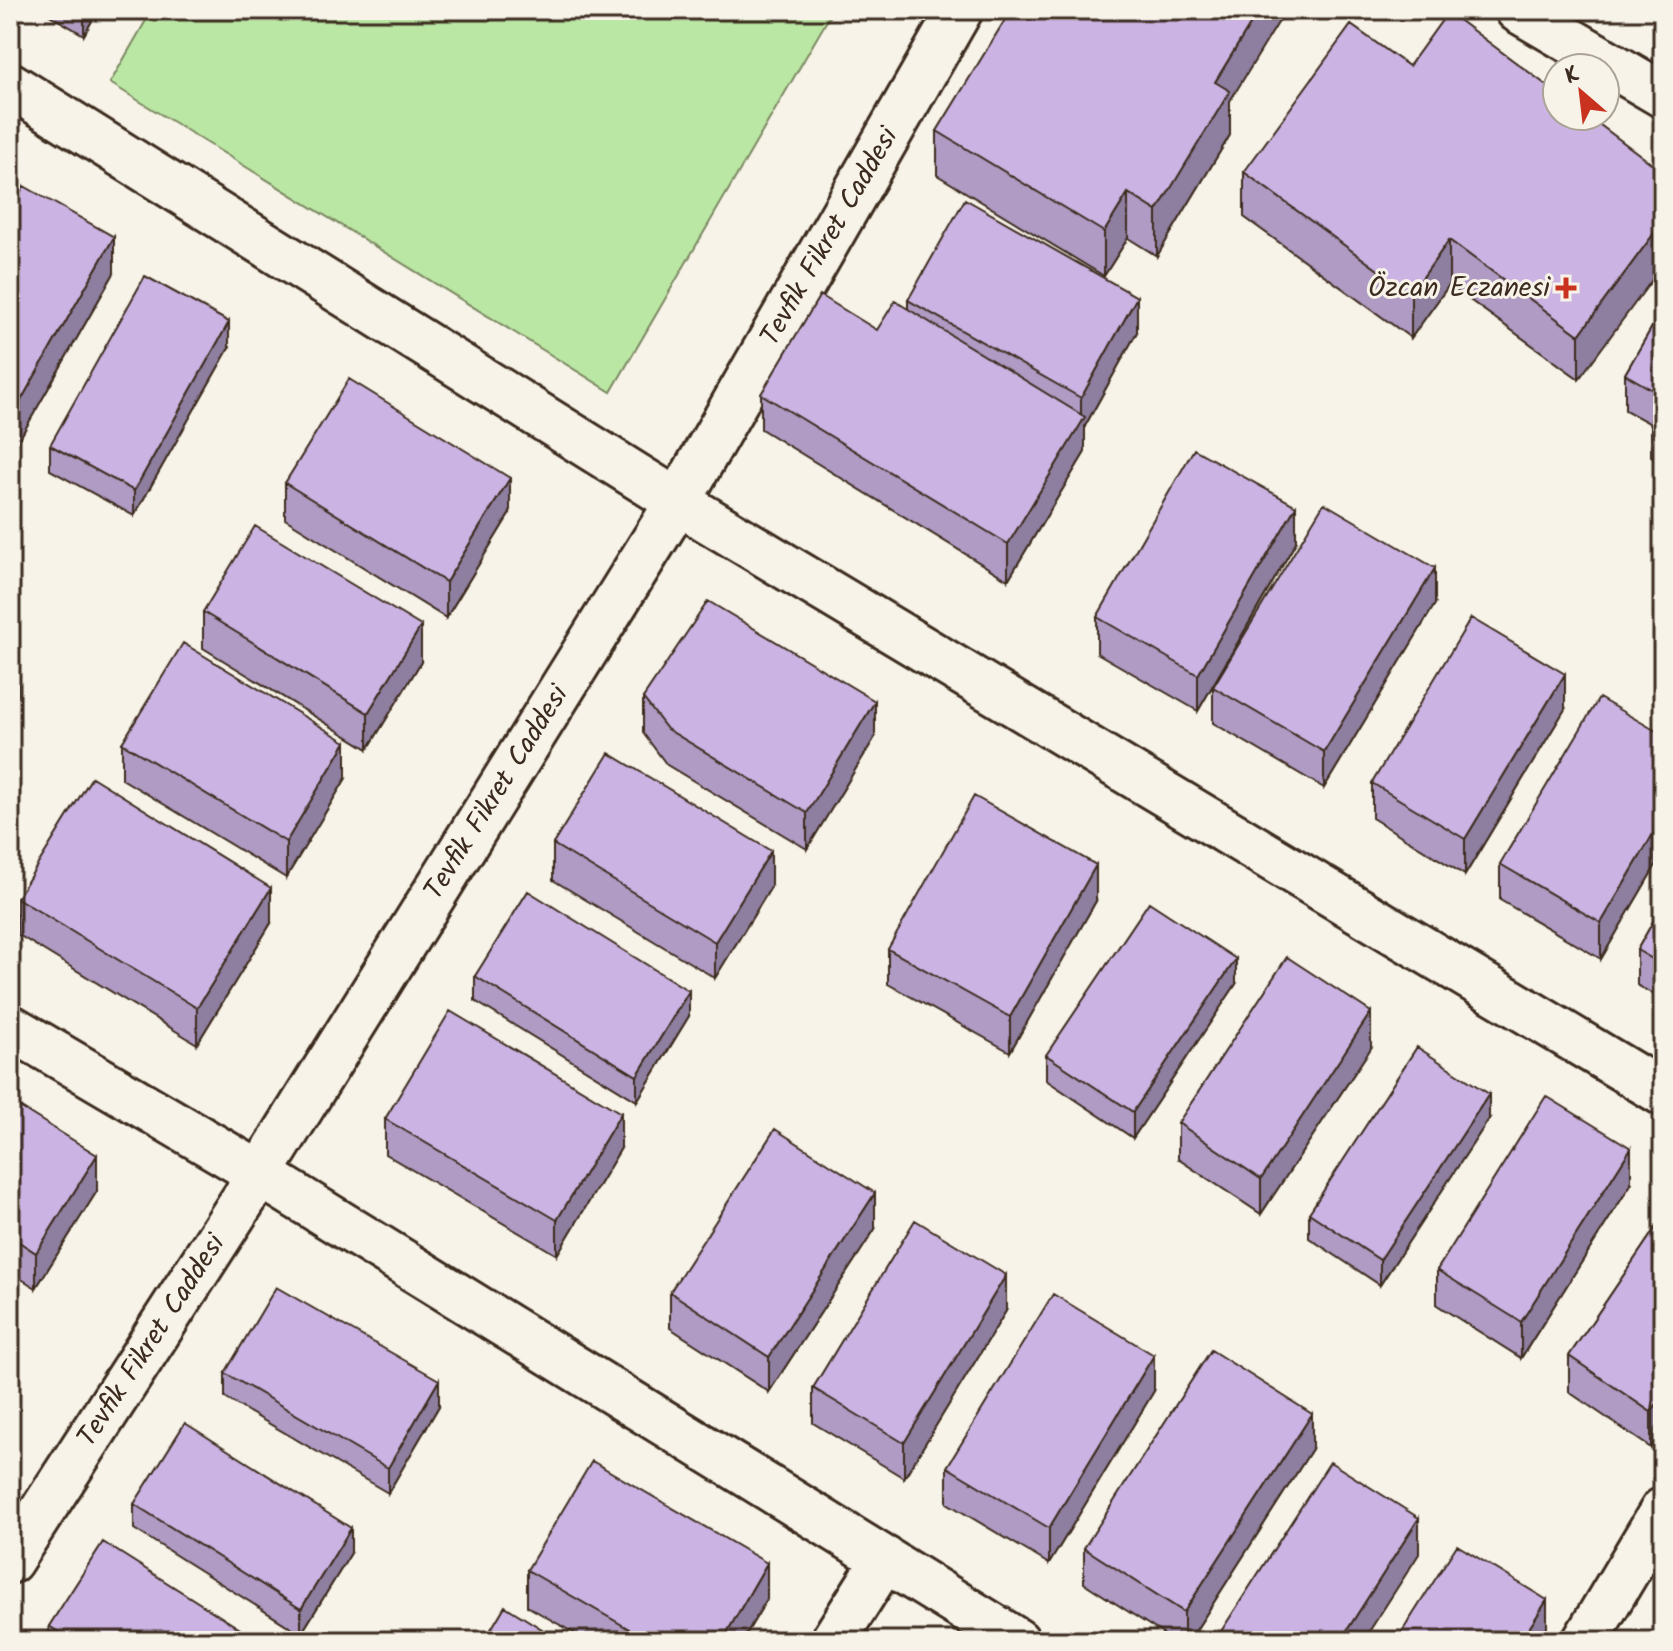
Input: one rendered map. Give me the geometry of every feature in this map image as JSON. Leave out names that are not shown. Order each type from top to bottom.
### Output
[{"type":"street","name":"Tevfik Fikret Caddesi","points":[[10,1561],[260,1174],[678,502],[960,10]]},
{"type":"street","points":[[1518,10],[1663,95]]},
{"type":"street","points":[[10,85],[678,502],[1663,1093]]},
{"type":"street","points":[[10,1027],[260,1174],[1017,1641]]},
{"type":"street","points":[[1585,1641],[1663,1510]]},
{"type":"street","points":[[833,1641],[885,1559]]},
{"type":"green space","points":[[152,10],[833,10],[611,392],[110,83]]},
{"type":"building","points":[[1011,10],[1259,10],[1215,82],[1230,91],[1157,211],[1128,193],[1104,232],[937,131]]},
{"type":"building","points":[[1448,12],[1541,81],[1541,132],[1609,132],[1663,172],[1663,221],[1579,335],[1449,240],[1411,294],[1244,172],[1351,25],[1409,66]]},
{"type":"building","points":[[24,186],[114,237],[12,416],[10,210]]},
{"type":"building","points":[[965,199],[1137,297],[1081,398],[908,300]]},
{"type":"building","points":[[145,276],[229,322],[134,491],[50,445]]},
{"type":"building","points":[[820,295],[877,330],[895,301],[1085,417],[1008,544],[761,394]]},
{"type":"building","points":[[1663,308],[1663,396],[1625,374]]},
{"type":"building","points":[[349,379],[510,478],[446,582],[285,483]]},
{"type":"building","points":[[1663,400],[1663,427],[1651,420]]},
{"type":"building","points":[[1194,449],[1296,506],[1198,675],[1097,617]]},
{"type":"building","points":[[1324,503],[1435,568],[1324,752],[1213,687]]},
{"type":"building","points":[[255,526],[421,626],[368,713],[203,612]]},
{"type":"building","points":[[708,601],[875,701],[807,813],[667,729],[643,698]]},
{"type":"building","points":[[1471,618],[1565,674],[1465,839],[1372,783]]},
{"type":"building","points":[[183,643],[346,742],[286,842],[122,743]]},
{"type":"building","points":[[10,656],[18,660],[10,674]]},
{"type":"building","points":[[1599,698],[1663,735],[1663,817],[1601,923],[1500,864]]},
{"type":"building","points":[[609,753],[771,851],[715,942],[553,844]]},
{"type":"building","points":[[92,777],[271,888],[197,1008],[17,898]]},
{"type":"building","points":[[974,796],[1096,865],[1010,1017],[888,949]]},
{"type":"building","points":[[528,891],[689,991],[637,1076],[475,976]]},
{"type":"building","points":[[1149,902],[1236,959],[1133,1112],[1046,1055]]},
{"type":"building","points":[[1663,904],[1663,965],[1637,950]]},
{"type":"building","points":[[1287,957],[1371,1012],[1261,1179],[1178,1123]]},
{"type":"building","points":[[450,1011],[621,1113],[557,1220],[385,1119]]},
{"type":"building","points":[[1417,1047],[1489,1094],[1380,1260],[1309,1213]]},
{"type":"building","points":[[1546,1096],[1631,1148],[1521,1322],[1437,1270]]},
{"type":"building","points":[[10,1101],[97,1155],[36,1253],[10,1236]]},
{"type":"building","points":[[775,1129],[875,1193],[769,1357],[670,1292]]},
{"type":"building","points":[[1663,1217],[1663,1395],[1651,1412],[1569,1356]]},
{"type":"building","points":[[915,1220],[1006,1275],[904,1443],[813,1388]]},
{"type":"building","points":[[276,1287],[439,1380],[388,1468],[225,1373]]},
{"type":"building","points":[[1053,1294],[1154,1355],[1049,1528],[947,1467]]},
{"type":"building","points":[[1211,1350],[1312,1414],[1184,1612],[1084,1548]]},
{"type":"building","points":[[185,1423],[351,1528],[301,1609],[134,1504]]},
{"type":"building","points":[[592,1461],[767,1563],[722,1641],[650,1641],[527,1570]]},
{"type":"building","points":[[1330,1462],[1419,1518],[1340,1641],[1225,1641],[1218,1636]]},
{"type":"building","points":[[103,1542],[259,1641],[73,1641],[49,1626]]},
{"type":"building","points":[[1457,1545],[1547,1600],[1521,1641],[1396,1641]]},
{"type":"building","points":[[505,1606],[561,1641],[484,1641]]},
{"type":"building","points":[[1612,1634],[1623,1641],[1607,1641]]},
{"type":"place","name":"Özcan Eczanesi","points":[[1566,288]]}]
